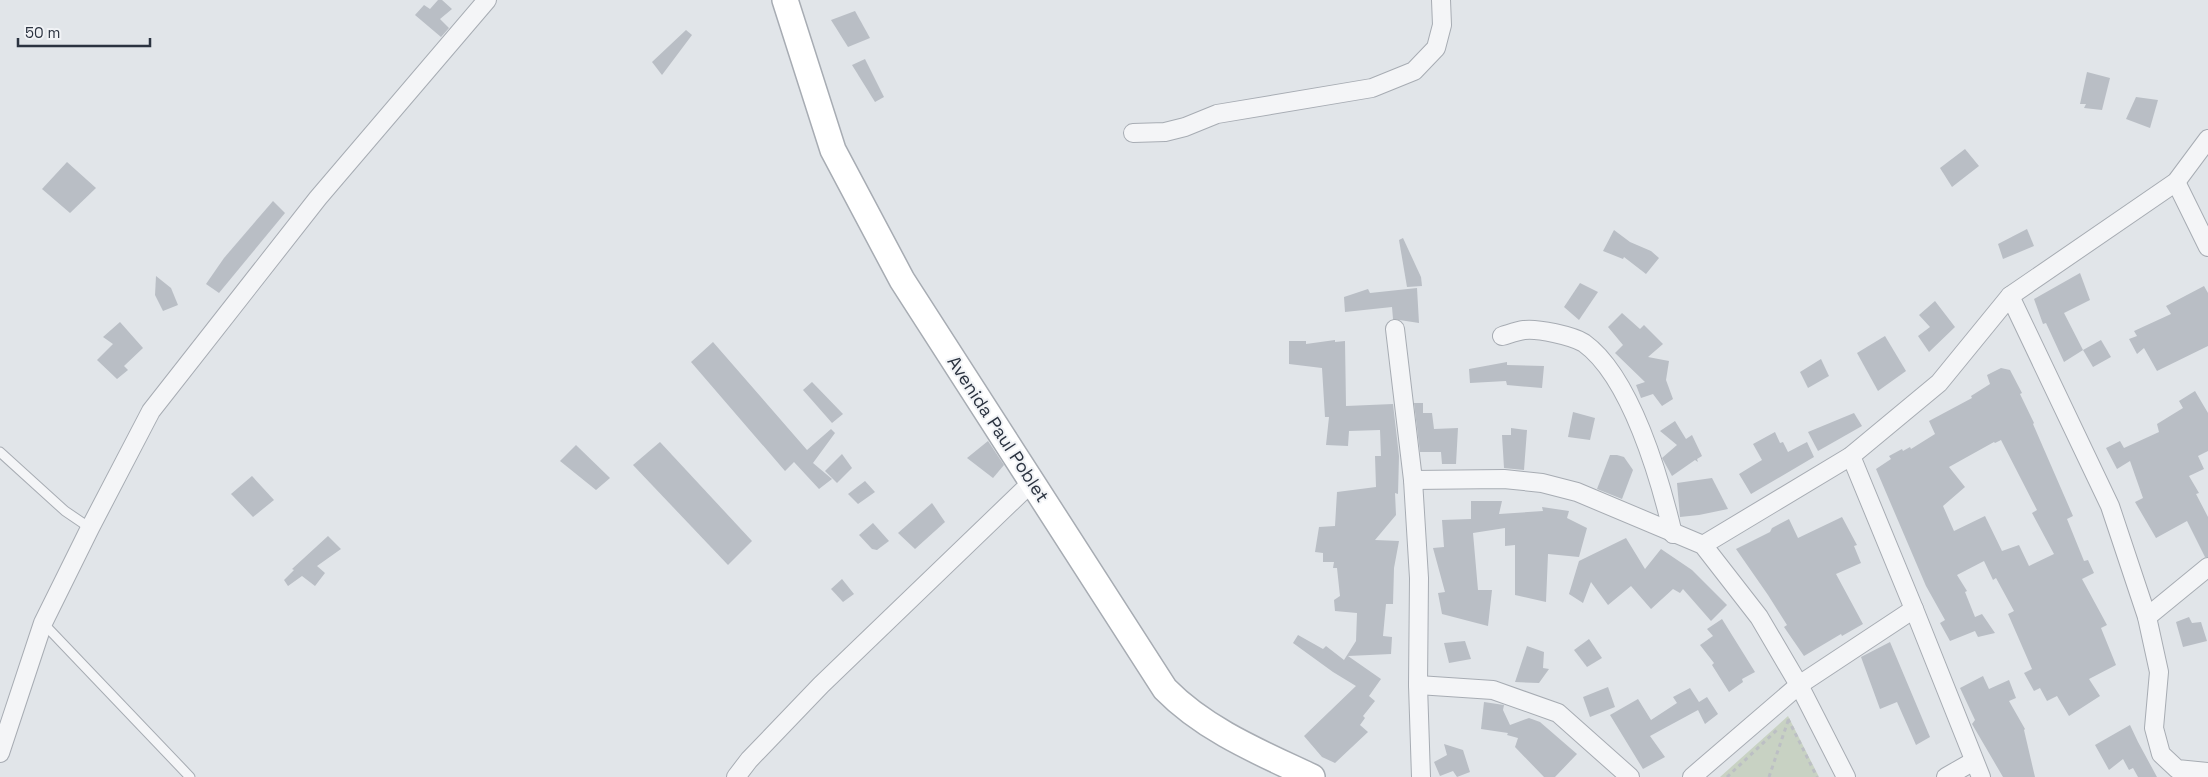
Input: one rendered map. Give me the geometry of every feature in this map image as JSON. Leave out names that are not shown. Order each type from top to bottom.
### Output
[{"type":"main road","name":"Avenida Paul Poblet","points":[[785,0],[833,150],[902,280],[1165,689],[1198,718],[1258,751],[1312,777]]},
{"type":"street","points":[[0,753],[44,623],[90,528],[151,411],[178,374],[318,198],[487,0]]},
{"type":"street","points":[[1133,133],[1165,132],[1185,127],[1217,114],[1372,88],[1414,71],[1436,48],[1442,25],[1441,0]]},
{"type":"street","points":[[1703,545],[1850,456],[1939,382],[2010,296],[2176,182],[2208,139]]},
{"type":"street","points":[[2176,182],[2208,247]]},
{"type":"street","points":[[2010,296],[2110,506],[2146,617],[2159,672],[2154,728],[2161,754],[2178,768],[2208,772]]},
{"type":"street","points":[[1395,329],[1413,480],[1419,578],[1418,685],[1421,777]]},
{"type":"street","points":[[1502,336],[1526,330],[1553,333],[1582,342],[1602,360],[1627,400],[1660,481],[1673,534]]},
{"type":"street","points":[[1850,456],[1978,769],[1946,777]]},
{"type":"street","points":[[1413,480],[1504,479],[1542,483],[1577,492],[1703,545],[1759,617],[1799,685],[1846,777]]},
{"type":"street","points":[[736,777],[749,760],[821,685],[1032,482]]},
{"type":"street","points":[[2146,617],[2208,567]]},
{"type":"street","points":[[1692,777],[1799,685],[1914,609]]},
{"type":"street","points":[[1418,685],[1493,690],[1558,713],[1630,777]]},
{"type":"lane","points":[[0,452],[65,511],[90,528]]},
{"type":"lane","points":[[44,623],[190,777]]},
{"type":"path","points":[[1769,777],[1799,685]]},
{"type":"path","points":[[1727,777],[1789,718]]},
{"type":"path","points":[[1789,718],[1817,777]]},
{"type":"green space","points":[[1788,716],[1819,777],[1720,777]]},
{"type":"building","points":[[438,0],[442,0],[452,9],[440,19],[449,28],[441,37],[415,15],[424,5],[430,9]]},
{"type":"building","points":[[855,11],[870,38],[848,47],[831,20]]},
{"type":"building","points":[[686,30],[692,35],[662,75],[652,62]]},
{"type":"building","points":[[865,59],[884,97],[875,102],[852,65]]},
{"type":"building","points":[[2087,72],[2110,78],[2102,110],[2084,108],[2086,104],[2080,104]]},
{"type":"building","points":[[2136,97],[2158,100],[2150,128],[2126,119]]},
{"type":"building","points":[[1965,149],[1979,166],[1952,187],[1940,168]]},
{"type":"building","points":[[67,162],[96,188],[70,213],[42,189]]},
{"type":"building","points":[[273,201],[285,213],[219,293],[206,284],[224,258]]},
{"type":"building","points":[[2027,229],[2034,246],[2003,259],[1998,244]]},
{"type":"building","points":[[1614,230],[1630,242],[1651,251],[1659,258],[1646,274],[1624,257],[1623,259],[1603,251]]},
{"type":"building","points":[[1403,238],[1421,277],[1422,286],[1407,287],[1399,240]]},
{"type":"building","points":[[2080,273],[2090,300],[2064,313],[2083,350],[2064,362],[2046,323],[2043,324],[2034,299]]},
{"type":"building","points":[[156,276],[171,288],[178,305],[163,311],[155,295]]},
{"type":"building","points":[[1580,283],[1598,292],[1579,320],[1564,307]]},
{"type":"building","points":[[2204,286],[2208,293],[2208,346],[2157,371],[2144,348],[2137,354],[2129,339],[2137,336],[2134,331],[2171,314],[2166,306]]},
{"type":"building","points":[[1417,288],[1419,323],[1393,319],[1392,307],[1345,312],[1344,297],[1368,289],[1370,293]]},
{"type":"building","points":[[1935,301],[1955,327],[1929,352],[1918,336],[1930,327],[1919,315]]},
{"type":"building","points":[[1622,313],[1640,329],[1644,325],[1663,344],[1648,357],[1669,361],[1666,380],[1673,399],[1662,406],[1653,394],[1641,398],[1636,385],[1645,382],[1615,353],[1623,345],[1608,327]]},
{"type":"building","points":[[120,322],[143,348],[124,366],[128,370],[117,379],[97,360],[113,344],[103,337]]},
{"type":"building","points":[[1885,336],[1906,371],[1878,391],[1857,353]]},
{"type":"building","points":[[1335,340],[1335,342],[1345,341],[1346,406],[1393,404],[1399,456],[1398,494],[1395,493],[1396,515],[1375,540],[1399,541],[1394,568],[1393,604],[1386,604],[1383,636],[1392,637],[1391,654],[1348,656],[1381,679],[1369,696],[1375,701],[1363,716],[1365,718],[1360,725],[1368,732],[1335,763],[1322,757],[1304,736],[1356,686],[1293,643],[1298,635],[1323,649],[1326,646],[1344,660],[1356,641],[1357,613],[1335,611],[1334,600],[1340,596],[1337,568],[1333,568],[1334,562],[1323,562],[1323,553],[1315,552],[1319,527],[1335,526],[1337,492],[1376,487],[1375,456],[1381,456],[1380,430],[1349,431],[1348,446],[1326,445],[1329,417],[1325,417],[1322,368],[1289,364],[1289,341],[1306,341],[1306,344]]},
{"type":"building","points":[[2101,340],[2111,357],[2093,367],[2083,350]]},
{"type":"building","points":[[713,342],[807,450],[831,429],[835,433],[813,463],[832,479],[819,489],[794,462],[785,471],[691,362]]},
{"type":"building","points":[[1821,359],[1829,376],[1808,388],[1800,372]]},
{"type":"building","points":[[1507,362],[1507,365],[1544,366],[1542,388],[1507,385],[1506,381],[1470,383],[1469,369]]},
{"type":"building","points":[[2001,368],[2010,370],[2022,393],[2020,394],[2073,516],[2067,519],[2084,561],[2088,560],[2094,573],[2082,579],[2107,625],[2101,628],[2116,665],[2089,679],[2100,696],[2069,716],[2057,696],[2047,701],[2040,688],[2034,691],[2024,673],[2032,669],[2008,614],[2014,611],[1996,578],[1993,580],[1984,561],[1957,575],[1967,591],[1965,592],[1975,617],[1982,614],[1995,633],[1978,637],[1975,631],[1950,641],[1940,623],[1945,620],[1926,586],[1876,469],[1891,459],[1889,456],[1902,449],[1903,451],[1910,447],[1911,449],[1935,434],[1929,421],[1972,398],[1971,396],[1990,384],[1987,375]],"holes":[[[2001,440],[2037,510],[2032,513],[2054,554],[2029,566],[2019,545],[2002,551],[1985,516],[1954,531],[1943,506],[1965,487],[1949,467]]]},
{"type":"building","points":[[812,382],[843,414],[832,423],[803,390]]},
{"type":"building","points":[[2195,391],[2208,413],[2208,451],[2198,456],[2204,469],[2189,476],[2199,493],[2196,494],[2208,517],[2208,557],[2205,557],[2187,521],[2156,538],[2135,502],[2143,498],[2130,461],[2117,469],[2106,448],[2120,441],[2124,448],[2159,432],[2157,424],[2183,408],[2179,401]]},
{"type":"building","points":[[1414,403],[1423,403],[1423,413],[1432,413],[1434,429],[1458,428],[1456,464],[1442,464],[1441,452],[1420,452]]},
{"type":"building","points":[[1573,412],[1595,418],[1590,440],[1568,437]]},
{"type":"building","points":[[1854,413],[1862,426],[1818,451],[1808,432]]},
{"type":"building","points":[[1675,421],[1686,439],[1692,435],[1702,456],[1697,459],[1698,462],[1695,460],[1672,476],[1662,458],[1677,445],[1660,431]]},
{"type":"building","points":[[1511,428],[1527,430],[1524,470],[1504,468],[1502,435],[1511,435]]},
{"type":"building","points":[[1775,432],[1780,443],[1783,442],[1788,452],[1807,442],[1814,457],[1751,494],[1739,474],[1762,460],[1753,444]]},
{"type":"building","points":[[988,441],[1004,465],[993,478],[967,458]]},
{"type":"building","points":[[660,442],[752,541],[728,565],[633,465]]},
{"type":"building","points":[[576,445],[610,478],[596,490],[560,461]]},
{"type":"building","points":[[842,454],[852,468],[837,483],[825,471]]},
{"type":"building","points":[[1610,455],[1624,457],[1633,470],[1622,499],[1597,489]]},
{"type":"building","points":[[252,476],[274,500],[253,517],[231,494]]},
{"type":"building","points":[[1712,478],[1728,509],[1680,517],[1677,483]]},
{"type":"building","points":[[865,481],[875,492],[858,504],[848,494]]},
{"type":"building","points":[[1471,501],[1502,501],[1499,514],[1543,511],[1542,507],[1569,511],[1567,518],[1587,528],[1579,557],[1548,554],[1546,602],[1515,595],[1515,545],[1505,546],[1505,528],[1473,533],[1478,590],[1492,590],[1488,626],[1442,614],[1438,593],[1445,592],[1433,548],[1444,547],[1442,520],[1471,519]]},
{"type":"building","points":[[932,503],[945,522],[915,549],[898,533]]},
{"type":"building","points":[[1842,517],[1857,545],[1854,546],[1861,563],[1836,574],[1863,624],[1842,636],[1841,634],[1804,656],[1784,627],[1787,625],[1768,595],[1736,549],[1770,532],[1772,528],[1789,519],[1798,538]]},
{"type":"building","points":[[873,523],[889,541],[877,550],[872,549],[859,535]]},
{"type":"building","points":[[328,536],[341,549],[317,566],[325,573],[315,586],[302,576],[288,586],[284,580],[294,570],[292,569]]},
{"type":"building","points":[[1626,538],[1645,569],[1661,549],[1692,570],[1727,605],[1711,621],[1683,589],[1680,593],[1673,589],[1651,609],[1631,586],[1608,605],[1591,582],[1583,603],[1569,594],[1579,561]]},
{"type":"building","points":[[842,579],[854,594],[843,602],[831,589]]},
{"type":"building","points":[[2189,617],[2192,623],[2201,622],[2207,641],[2183,647],[2176,622]]},
{"type":"building","points":[[1722,619],[1755,672],[1742,679],[1743,682],[1729,692],[1712,665],[1714,663],[1700,645],[1713,636],[1707,629]]},
{"type":"building","points":[[1589,639],[1602,658],[1587,667],[1574,650]]},
{"type":"building","points":[[1465,641],[1471,659],[1449,663],[1444,643]]},
{"type":"building","points":[[1890,642],[1930,737],[1916,745],[1897,702],[1880,709],[1861,657]]},
{"type":"building","points":[[1527,646],[1544,652],[1543,668],[1549,669],[1539,683],[1515,682]]},
{"type":"building","points":[[1983,676],[1989,689],[2009,680],[2016,698],[2009,701],[2025,729],[2035,777],[2003,777],[1972,724],[1975,720],[1960,688]]},
{"type":"building","points":[[1608,687],[1615,707],[1590,717],[1583,697]]},
{"type":"building","points":[[1690,688],[1699,702],[1707,697],[1718,714],[1705,724],[1698,710],[1650,736],[1665,757],[1643,769],[1610,715],[1638,699],[1651,720],[1677,703],[1673,697]]},
{"type":"building","points":[[1484,702],[1504,705],[1503,710],[1510,725],[1529,718],[1540,722],[1577,754],[1555,777],[1544,777],[1515,747],[1518,738],[1507,735],[1508,733],[1481,729]]},
{"type":"building","points":[[2130,725],[2157,777],[2138,777],[2133,768],[2129,770],[2123,759],[2109,770],[2095,745]]},
{"type":"building","points":[[1444,744],[1463,750],[1470,772],[1457,777],[1453,771],[1440,776],[1434,762],[1447,755]]}]
